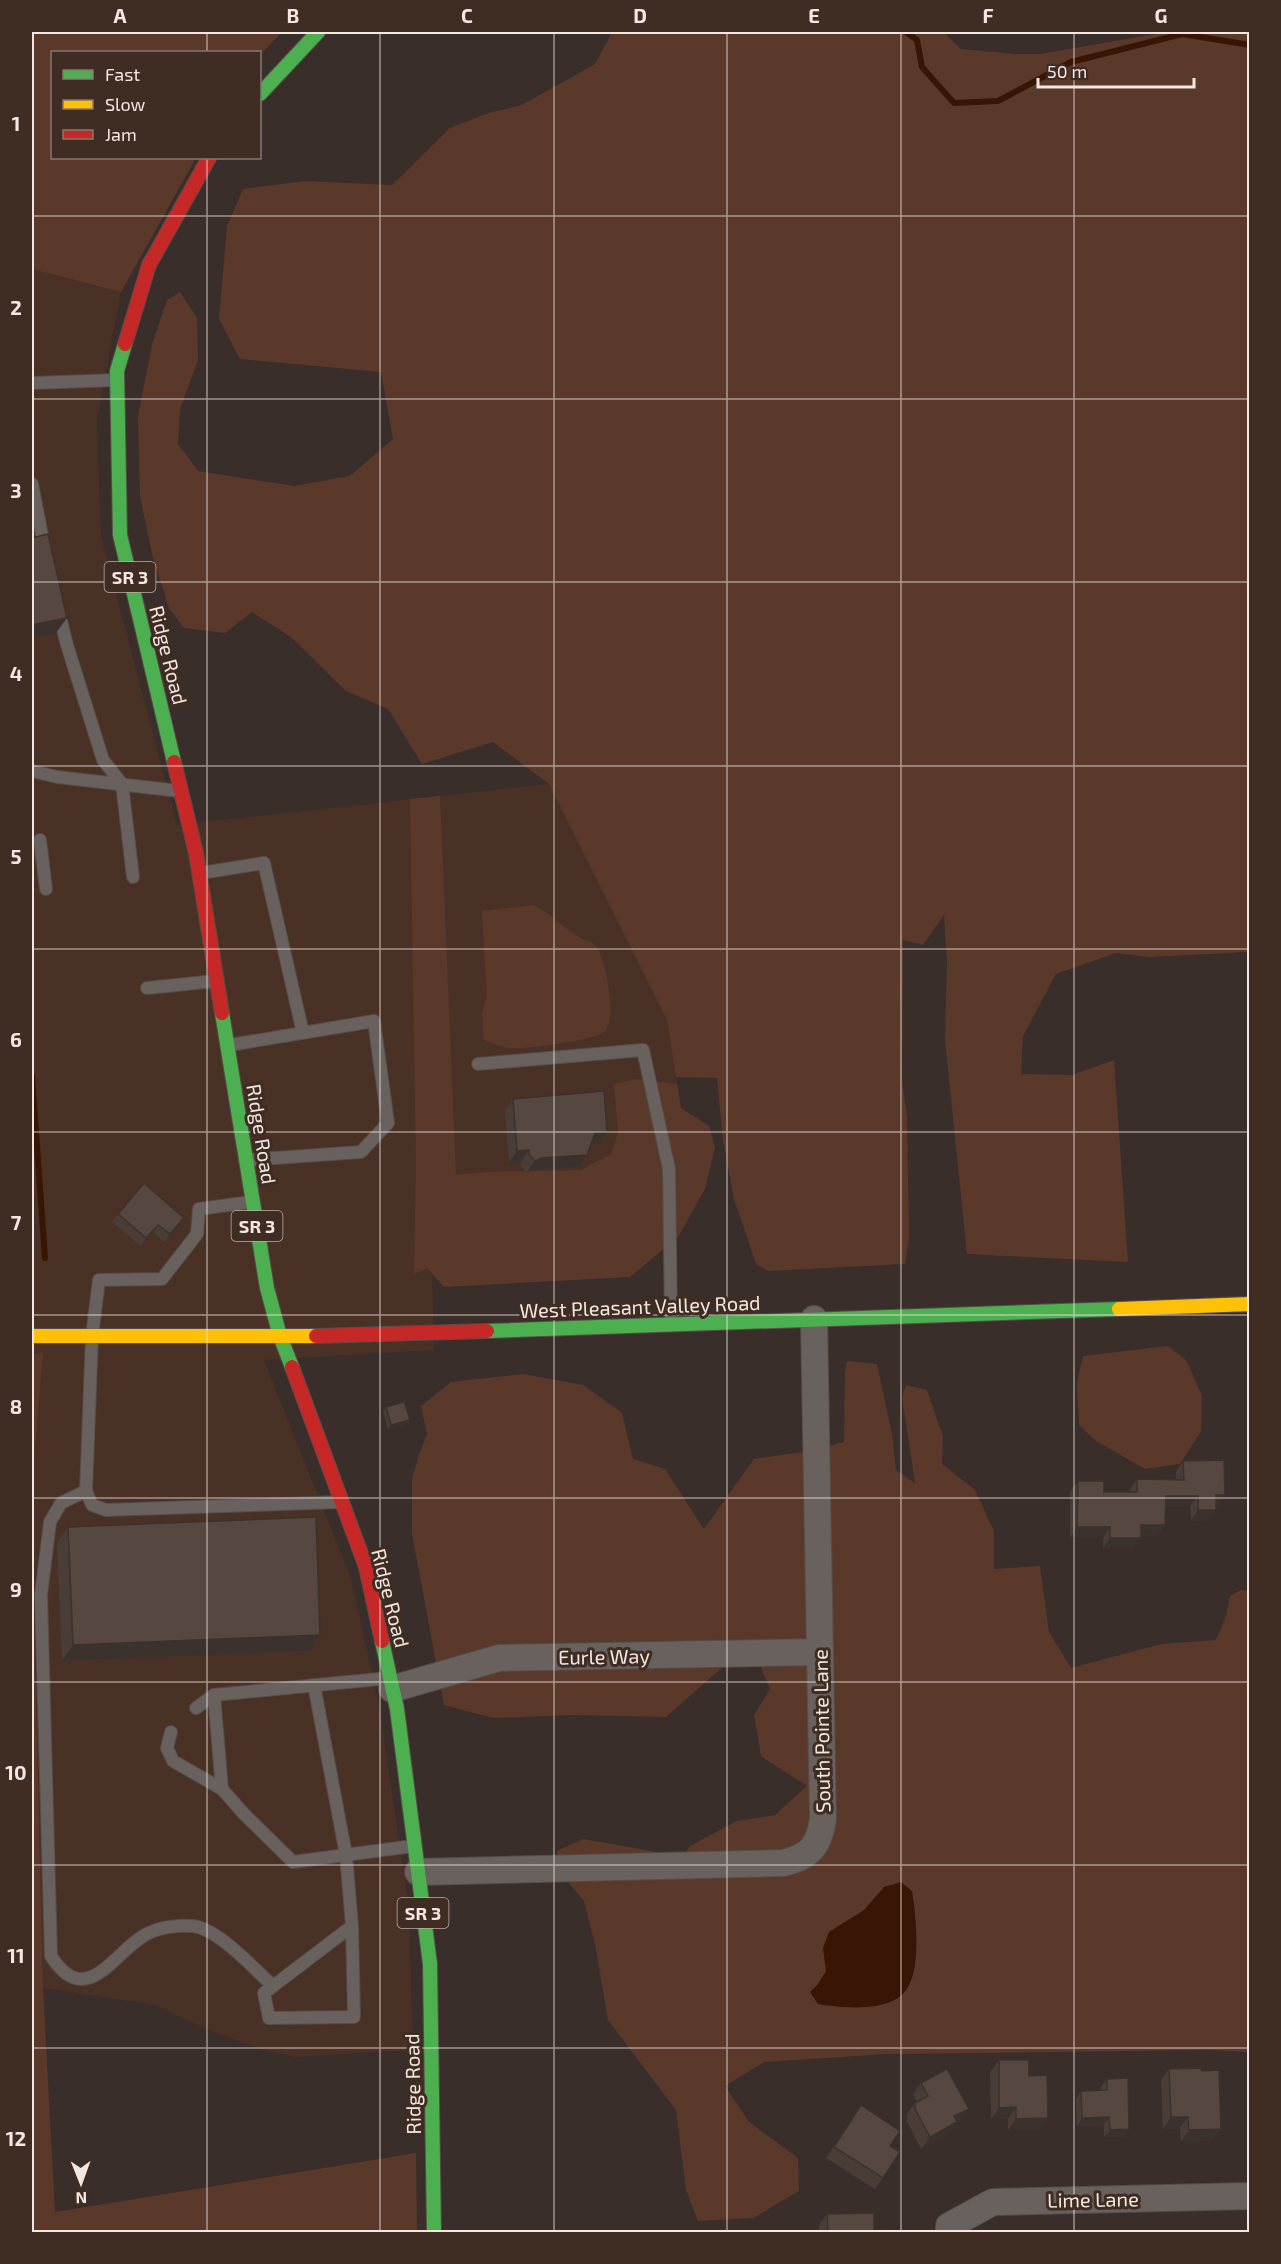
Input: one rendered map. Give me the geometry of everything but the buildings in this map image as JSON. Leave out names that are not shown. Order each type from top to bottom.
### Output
[{"type":"main road","points":[[261,92],[318,32]]},
{"type":"main road","name":"Ridge Road","points":[[208,159],[149,265],[117,371],[120,534],[200,873],[267,1288],[280,1336],[366,1567],[391,1683],[430,1964],[434,2232]]},
{"type":"main road","name":"West Pleasant Valley Road","points":[[32,1336],[330,1336],[1250,1304]]},
{"type":"street","name":"South Pointe Lane","points":[[418,1872],[783,1863],[799,1860],[811,1851],[820,1835],[823,1819],[814,1319]]},
{"type":"street","name":"Eurle Way","points":[[391,1683],[499,1658],[820,1652]]},
{"type":"street","name":"Lime Lane","points":[[950,2232],[949,2226],[993,2202],[1250,2196]]},
{"type":"lane","points":[[32,383],[117,380]]},
{"type":"lane","points":[[32,484],[49,567]]},
{"type":"lane","points":[[56,600],[67,645],[103,760],[122,784],[133,878]]},
{"type":"lane","points":[[32,771],[57,777],[182,791]]},
{"type":"lane","points":[[40,840],[46,889]]},
{"type":"lane","points":[[200,873],[264,863],[303,1033]]},
{"type":"lane","points":[[147,988],[217,981]]},
{"type":"lane","points":[[228,1046],[374,1021],[388,1123],[361,1152],[246,1161]]},
{"type":"lane","points":[[478,1064],[643,1050],[669,1169],[671,1324]]},
{"type":"lane","points":[[253,1201],[199,1209],[196,1234],[162,1278],[99,1280],[92,1336],[87,1491],[92,1505],[106,1510],[342,1502]]},
{"type":"lane","points":[[87,1491],[61,1503],[50,1522],[41,1595],[51,1956],[58,1967],[70,1976],[92,1977],[101,1974],[122,1952],[151,1932],[170,1927],[193,1926],[221,1940],[273,1986]]},
{"type":"lane","points":[[196,1708],[214,1695],[314,1685],[391,1683]]},
{"type":"lane","points":[[314,1685],[346,1855],[352,1926],[354,2018],[269,2018],[264,1994],[352,1926]]},
{"type":"lane","points":[[214,1695],[222,1789]]},
{"type":"lane","points":[[171,1732],[167,1748],[173,1761],[222,1789],[293,1862],[414,1845]]},
{"type":"shaded area","points":[[32,32],[282,32],[261,54],[261,51],[51,51],[51,159],[195,159],[121,292],[32,269]]},
{"type":"shaded area","points":[[612,32],[943,32],[961,49],[1040,54],[1167,32],[1249,32],[1249,952],[1149,957],[1116,953],[1056,974],[1023,1036],[1021,1074],[1072,1075],[1114,1060],[1128,1262],[967,1254],[945,1040],[947,961],[944,915],[923,945],[903,940],[902,1079],[907,1116],[909,1238],[905,1264],[768,1271],[756,1264],[734,1199],[723,1140],[717,1078],[676,1077],[667,1020],[549,784],[493,742],[422,764],[388,709],[346,691],[291,637],[252,612],[225,633],[184,628],[169,608],[153,558],[140,497],[138,416],[152,345],[167,300],[180,292],[197,318],[198,360],[180,409],[178,444],[198,471],[294,486],[350,476],[393,439],[381,372],[240,359],[219,319],[227,226],[243,189],[305,181],[392,185],[450,128],[489,113],[522,105],[595,64]]},
{"type":"shaded area","points":[[32,269],[121,292],[97,420],[101,536],[177,825],[549,784],[667,1020],[691,1172],[430,1190],[434,1350],[264,1360],[351,1578],[379,1705],[409,1907],[413,2050],[295,2057],[259,2049],[187,2021],[156,2005],[43,1988],[32,1532],[32,1487],[43,1354],[32,1354]]},
{"type":"shaded area","points":[[440,796],[456,1175],[581,1170],[611,1154],[618,1132],[614,1084],[635,1079],[677,1084],[681,1108],[709,1126],[715,1147],[705,1189],[678,1237],[630,1277],[444,1287],[427,1268],[414,1274],[416,1162],[410,799]]},
{"type":"shaded area","points":[[534,905],[579,937],[592,942],[599,952],[606,975],[610,1003],[608,1026],[604,1032],[574,1041],[517,1048],[484,1040],[482,1012],[487,997],[482,911]]},
{"type":"shaded area","points":[[1168,1346],[1186,1360],[1202,1396],[1201,1431],[1180,1464],[1145,1469],[1096,1441],[1079,1425],[1077,1383],[1083,1356]]},
{"type":"shaded area","points":[[32,1354],[43,1354],[32,1487]]},
{"type":"shaded area","points":[[847,1361],[877,1364],[892,1434],[896,1470],[915,1483],[902,1397],[906,1385],[927,1390],[943,1437],[942,1464],[975,1490],[994,1531],[994,1569],[1040,1566],[1049,1632],[1071,1668],[1161,1644],[1216,1640],[1226,1616],[1230,1596],[1241,1590],[1249,1591],[1249,2052],[1209,2050],[888,2054],[764,2062],[725,2086],[749,2122],[798,2158],[799,2191],[753,2218],[698,2221],[686,2190],[676,2110],[608,2020],[595,1944],[584,1901],[559,1871],[557,1851],[583,1839],[652,1851],[675,1869],[690,1846],[737,1821],[775,1815],[807,1786],[761,1756],[754,1715],[770,1689],[760,1665],[726,1664],[666,1717],[573,1715],[493,1718],[444,1705],[412,1534],[412,1478],[427,1434],[421,1406],[451,1382],[523,1374],[583,1385],[622,1413],[633,1459],[665,1469],[704,1529],[754,1459],[810,1451],[844,1442]]},
{"type":"shaded area","points":[[32,1532],[43,1988],[55,2212],[416,2153],[417,2232],[32,2232]]},
{"type":"shaded area","points":[[901,1882],[912,1891],[916,1945],[913,1973],[903,1994],[895,2000],[874,2006],[838,2007],[818,2004],[810,1992],[826,1971],[823,1948],[829,1932],[864,1910],[884,1887]]},
{"type":"waterway","points":[[906,32],[917,40],[922,67],[954,103],[998,101],[1071,62],[1182,34],[1250,45]]},
{"type":"waterway","points":[[32,1076],[45,1258]]},
{"type":"traffic: fast","points":[[261,93],[318,32]]},
{"type":"traffic: fast","points":[[125,344],[117,371],[120,535],[174,762]]},
{"type":"traffic: fast","points":[[222,1013],[267,1288],[280,1336],[292,1367]]},
{"type":"traffic: fast","points":[[487,1331],[1119,1309]]},
{"type":"traffic: fast","points":[[382,1641],[397,1709],[430,1964],[434,2232]]},
{"type":"traffic: slow","points":[[1119,1309],[1250,1304]]},
{"type":"traffic: slow","points":[[32,1336],[316,1336]]},
{"type":"traffic: jam","points":[[125,344],[149,265],[208,159]]},
{"type":"traffic: jam","points":[[174,762],[196,853],[222,1013]]},
{"type":"traffic: jam","points":[[316,1336],[487,1331]]},
{"type":"traffic: jam","points":[[292,1367],[366,1567],[382,1641]]}]
